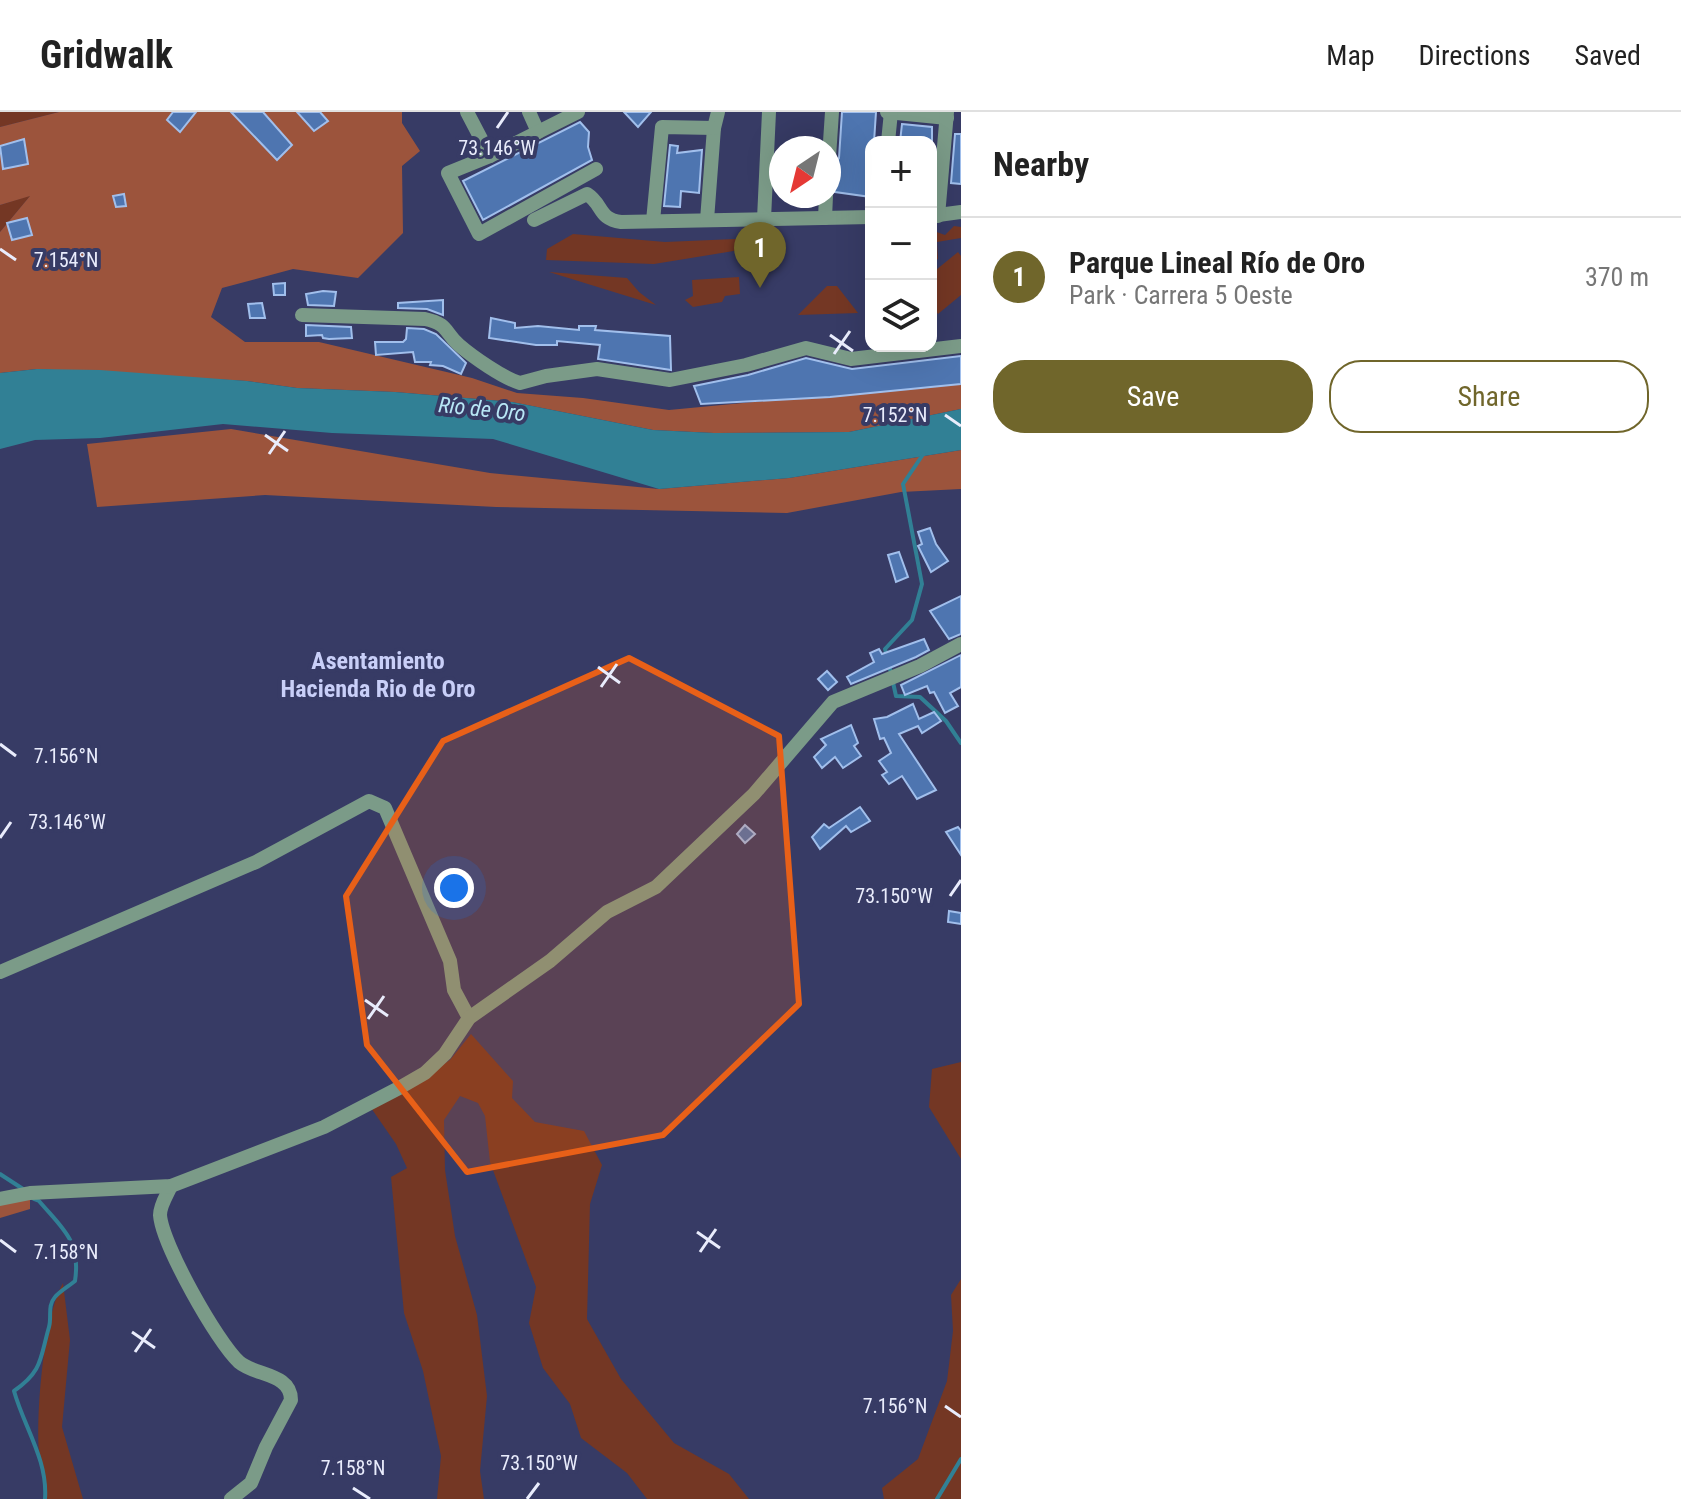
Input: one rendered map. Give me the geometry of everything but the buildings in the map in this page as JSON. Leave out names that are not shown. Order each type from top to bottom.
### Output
[{"type":"street","points":[[467,112],[490,156]]},
{"type":"street","points":[[529,112],[538,132]]},
{"type":"street","points":[[578,112],[490,156],[448,173],[479,234],[596,169]]},
{"type":"street","points":[[707,220],[718,112]]},
{"type":"street","points":[[764,219],[769,112]]},
{"type":"street","points":[[830,136],[832,112]]},
{"type":"street","points":[[888,136],[889,112],[947,115],[936,208]]},
{"type":"street","points":[[653,221],[662,127],[714,128]]},
{"type":"street","points":[[534,220],[587,194],[592,196],[602,214],[614,221],[865,217]]},
{"type":"street","points":[[825,208],[825,218]]},
{"type":"street","points":[[937,216],[961,212]]},
{"type":"street","points":[[302,315],[438,321],[447,327],[458,344],[520,383],[597,369],[670,380],[746,365],[806,348],[851,359],[961,346]]},
{"type":"street","points":[[0,1199],[30,1193],[171,1186],[324,1127],[425,1073],[445,1054],[469,1018],[550,961],[607,912],[656,887],[754,794],[833,702],[920,666],[961,644]]},
{"type":"street","points":[[0,972],[256,862],[369,801],[385,808],[450,961],[454,990],[469,1018]]},
{"type":"street","points":[[171,1186],[160,1209],[160,1218],[188,1284],[239,1362],[281,1381],[291,1394],[291,1400],[251,1483],[231,1499]]},
{"type":"highlighted area","points":[[629,658],[779,736],[799,1004],[663,1135],[467,1172],[367,1045],[346,896],[443,741]]},
{"type":"shaded area","points":[[0,112],[59,112],[0,127]]},
{"type":"shaded area","points":[[59,112],[402,112],[402,123],[420,151],[402,166],[403,233],[358,278],[293,269],[222,288],[211,317],[245,342],[319,342],[472,378],[517,393],[669,410],[775,400],[961,374],[961,409],[849,432],[714,433],[653,430],[512,402],[395,392],[37,369],[0,373],[0,232],[30,196],[0,205],[0,127]]},
{"type":"shaded area","points":[[31,195],[0,232],[0,205]]},
{"type":"shaded area","points":[[954,226],[961,227],[961,238],[937,242],[937,232],[945,235]]},
{"type":"shaded area","points":[[573,234],[665,242],[780,237],[783,243],[654,264],[546,260],[547,249]]},
{"type":"shaded area","points":[[958,252],[961,256],[961,295],[938,314],[937,313],[937,269]]},
{"type":"shaded area","points":[[549,272],[627,278],[656,305]]},
{"type":"shaded area","points":[[739,277],[740,294],[725,296],[722,302],[693,307],[685,300],[693,296],[692,280]]},
{"type":"shaded area","points":[[827,286],[837,286],[858,313],[798,315]]},
{"type":"shaded area","points":[[231,429],[490,473],[659,489],[789,478],[961,450],[961,489],[901,492],[787,513],[496,507],[265,495],[97,507],[87,444]]},
{"type":"shaded area","points":[[471,1034],[513,1081],[512,1098],[535,1122],[584,1131],[602,1165],[590,1204],[587,1319],[621,1379],[674,1443],[729,1474],[749,1499],[647,1499],[627,1473],[581,1438],[570,1404],[543,1368],[529,1323],[536,1287],[490,1162],[485,1116],[478,1103],[460,1096],[444,1120],[445,1170],[455,1236],[477,1315],[487,1396],[480,1471],[484,1499],[437,1499],[441,1456],[423,1371],[404,1313],[391,1177],[407,1168],[396,1144],[369,1105],[399,1093],[450,1060]]},
{"type":"shaded area","points":[[961,1062],[961,1159],[929,1107],[932,1069]]},
{"type":"shaded area","points":[[30,1197],[30,1209],[0,1218],[0,1203]]},
{"type":"shaded area","points":[[961,1279],[961,1499],[884,1499],[882,1488],[918,1459],[947,1381],[953,1331],[951,1295]]},
{"type":"shaded area","points":[[63,1283],[70,1340],[62,1427],[83,1499],[45,1499],[39,1450],[39,1412],[46,1340],[56,1298]]},
{"type":"water","name":"Río de Oro","points":[[37,369],[100,370],[247,381],[297,388],[512,402],[653,430],[714,433],[849,432],[961,409],[961,450],[789,478],[659,489],[493,439],[332,433],[223,424],[100,438],[35,440],[0,449],[0,373]]},
{"type":"waterway","points":[[887,656],[885,649],[912,620],[922,584],[903,484],[924,453]]},
{"type":"waterway","points":[[889,664],[896,696],[920,697],[946,721],[961,743]]},
{"type":"waterway","points":[[0,1174],[23,1189]]},
{"type":"waterway","points":[[34,1199],[68,1236],[73,1245],[76,1267],[75,1281],[51,1304],[50,1323],[39,1363],[30,1377],[14,1391],[39,1457],[45,1499]]},
{"type":"waterway","points":[[937,1499],[961,1459]]},
{"type":"place","name":"Parque Lineal Río de Oro","points":[[760,288]]},
{"type":"district","name":"Asentamiento Hacienda Rio de Oro","points":[[378,675]]}]
